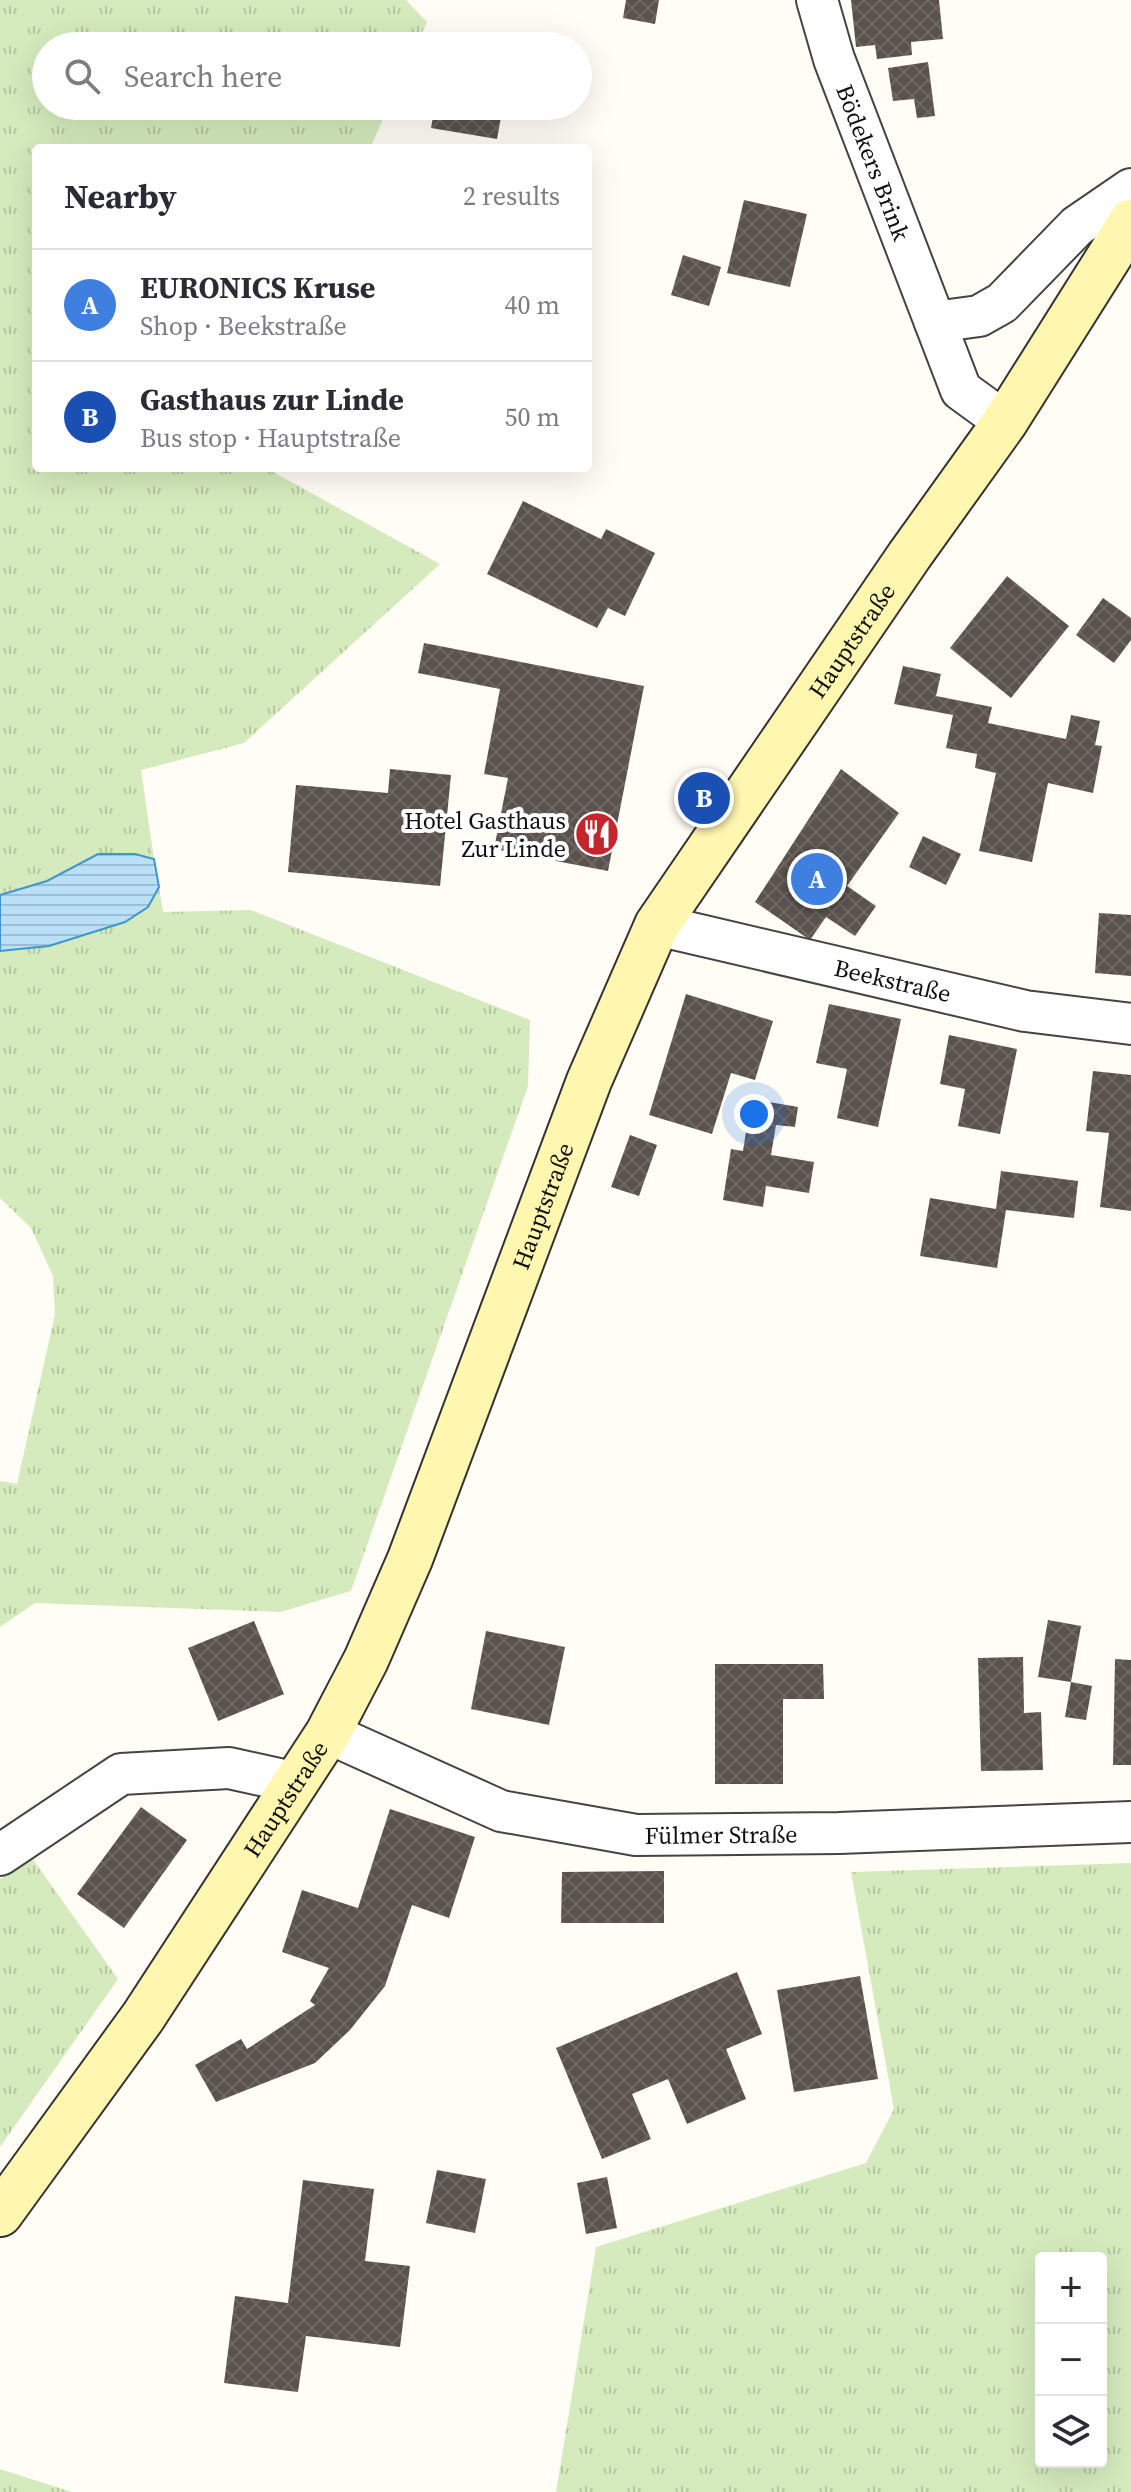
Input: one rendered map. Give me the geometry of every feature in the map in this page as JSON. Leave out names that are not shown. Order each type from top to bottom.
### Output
[{"type":"main road","name":"Hauptstraße","points":[[0,2214],[143,2017],[297,1783],[328,1733],[366,1660],[410,1559],[589,1081],[657,925],[909,556],[1005,422],[1131,222]]},
{"type":"street","name":"Bödekers Brink","points":[[817,0],[834,59],[961,390],[1005,422]]},
{"type":"street","points":[[935,322],[979,316],[1002,303],[1077,226],[1131,189]]},
{"type":"street","name":"Beekstraße","points":[[657,925],[1025,1011],[1131,1024]]},
{"type":"street","name":"Fülmer Straße","points":[[328,1733],[501,1811],[636,1835],[839,1833],[1131,1822]]},
{"type":"street","points":[[0,1855],[121,1774],[229,1768],[297,1783]]},
{"type":"green space","points":[[0,0],[406,0],[427,22],[422,32],[32,32],[32,120],[383,120],[372,144],[32,144],[32,472],[273,472],[440,564],[244,743],[141,770],[154,859],[135,854],[98,854],[47,881],[0,895]]},
{"type":"green space","points":[[159,887],[163,912],[251,910],[530,1020],[528,1086],[351,1591],[280,1612],[35,1603],[0,1627],[0,1481],[17,1484],[55,1314],[53,1276],[31,1228],[0,1198],[0,951],[49,946],[148,907]]},
{"type":"green space","points":[[32,1858],[118,1979],[0,2147],[0,1879]]},
{"type":"green space","points":[[1131,1863],[1131,2492],[556,2492],[596,2247],[866,2163],[894,2109],[851,1872]]},
{"type":"green space","points":[[0,2469],[72,2492],[0,2492]]},
{"type":"water","points":[[98,854],[135,854],[154,859],[159,887],[148,907],[125,922],[49,946],[0,951],[0,895],[47,881]]},
{"type":"building","points":[[626,0],[659,0],[655,24],[623,18]]},
{"type":"building","points":[[851,0],[939,0],[943,39],[911,42],[912,55],[877,59],[875,45],[856,47]]},
{"type":"building","points":[[928,62],[935,116],[917,118],[914,99],[893,101],[888,68]]},
{"type":"building","points":[[432,120],[500,120],[497,139],[431,128]]},
{"type":"building","points":[[744,200],[807,214],[790,287],[727,273]]},
{"type":"building","points":[[683,255],[721,267],[709,306],[671,295]]},
{"type":"building","points":[[523,501],[601,539],[606,529],[655,553],[625,616],[608,608],[597,628],[487,574]]},
{"type":"building","points":[[1007,576],[1069,626],[1011,698],[950,648]]},
{"type":"building","points":[[1103,598],[1131,618],[1131,640],[1114,663],[1076,635]]},
{"type":"building","points":[[424,643],[644,686],[608,871],[494,849],[508,778],[484,774],[500,689],[418,673]]},
{"type":"building","points":[[903,666],[941,674],[936,696],[992,707],[988,723],[1066,739],[1071,715],[1100,721],[1095,745],[1102,746],[1093,793],[1048,783],[1032,862],[979,851],[996,773],[975,768],[977,754],[946,748],[953,715],[894,704]]},
{"type":"building","points":[[390,769],[451,775],[440,886],[288,872],[296,785],[388,793]]},
{"type":"building","points":[[841,769],[899,813],[847,886],[876,906],[855,936],[826,917],[810,940],[755,902]]},
{"type":"building","points":[[923,836],[961,854],[946,885],[909,867]]},
{"type":"building","points":[[1099,913],[1131,915],[1131,976],[1095,973]]},
{"type":"building","points":[[686,994],[773,1021],[755,1080],[731,1073],[712,1134],[649,1115]]},
{"type":"building","points":[[829,1004],[901,1019],[878,1127],[837,1118],[847,1069],[816,1063]]},
{"type":"building","points":[[949,1035],[1017,1049],[1000,1134],[958,1126],[965,1089],[940,1084]]},
{"type":"building","points":[[1093,1071],[1131,1075],[1131,1211],[1100,1207],[1109,1133],[1086,1131]]},
{"type":"building","points":[[751,1099],[798,1107],[795,1127],[776,1125],[771,1155],[814,1162],[809,1193],[766,1186],[763,1207],[723,1200],[731,1149],[743,1151]]},
{"type":"building","points":[[630,1135],[657,1145],[639,1196],[611,1187]]},
{"type":"building","points":[[1001,1171],[1078,1181],[1074,1218],[1006,1210],[997,1268],[920,1256],[930,1198],[996,1209]]},
{"type":"building","points":[[1048,1620],[1081,1626],[1071,1682],[1038,1677]]},
{"type":"building","points":[[254,1621],[284,1694],[218,1721],[188,1648]]},
{"type":"building","points":[[486,1631],[565,1647],[549,1725],[471,1709]]},
{"type":"building","points":[[1023,1657],[1024,1713],[1041,1712],[1043,1770],[981,1771],[978,1658]]},
{"type":"building","points":[[1115,1659],[1131,1660],[1131,1765],[1113,1765]]},
{"type":"building","points":[[715,1664],[823,1664],[824,1699],[783,1699],[783,1784],[715,1784]]},
{"type":"building","points":[[1071,1682],[1092,1686],[1086,1720],[1065,1717]]},
{"type":"building","points":[[141,1807],[187,1840],[124,1928],[77,1894]]},
{"type":"building","points":[[390,1809],[475,1837],[449,1918],[412,1905],[385,1986],[350,2030],[315,2063],[216,2102],[195,2065],[241,2039],[247,2049],[315,2005],[310,2001],[329,1968],[282,1952],[302,1890],[358,1908]]},
{"type":"building","points":[[664,1871],[664,1923],[561,1923],[562,1872]]},
{"type":"building","points":[[737,1972],[762,2034],[726,2049],[746,2099],[687,2124],[668,2079],[632,2094],[651,2139],[602,2159],[556,2048]]},
{"type":"building","points":[[860,1976],[878,2079],[794,2092],[777,1990]]},
{"type":"building","points":[[437,2170],[486,2179],[475,2233],[426,2223]]},
{"type":"building","points":[[607,2177],[617,2228],[586,2234],[577,2183]]},
{"type":"building","points":[[303,2180],[374,2189],[365,2261],[410,2266],[400,2347],[306,2336],[298,2392],[224,2383],[235,2296],[288,2303]]},
{"type":"place","name":"Gasthaus zur Linde","points":[[704,798]]},
{"type":"place","name":"Hotel Gasthaus Zur Linde","points":[[597,834]]},
{"type":"place","name":"EURONICS Kruse","points":[[817,879]]}]
